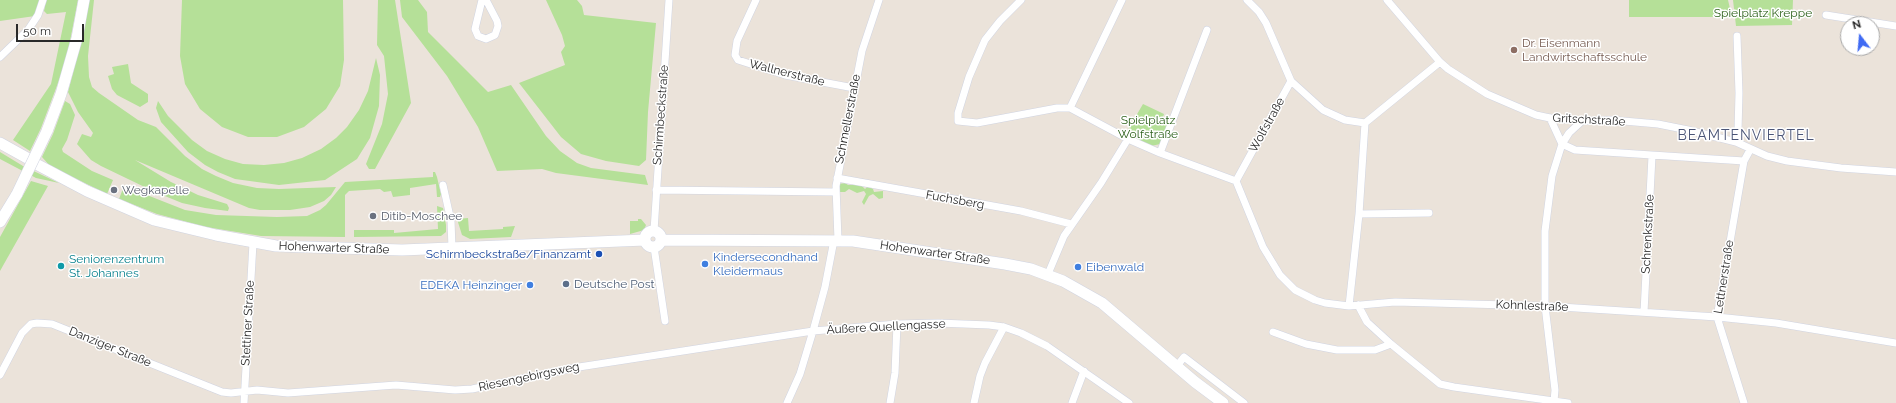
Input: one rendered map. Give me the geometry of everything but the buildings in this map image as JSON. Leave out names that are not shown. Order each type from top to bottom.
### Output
[{"type":"street","points":[[0,57],[28,30],[38,16],[43,0]]},
{"type":"street","points":[[0,222],[17,194],[47,131],[61,94],[77,38],[84,0]]},
{"type":"street","points":[[482,0],[475,29],[478,36],[486,39],[493,37],[498,29],[497,21],[486,0]]},
{"type":"street","name":"Schirmbeckstraße","points":[[654,231],[668,0]]},
{"type":"street","name":"Wallnerstraße","points":[[756,0],[736,41],[735,55],[738,60],[785,75],[854,88]]},
{"type":"street","name":"Schmellerstraße","points":[[787,403],[800,374],[813,331],[836,240],[835,192],[837,178],[866,34],[879,0]]},
{"type":"street","points":[[1021,0],[1000,21],[985,40],[969,77],[958,113],[958,121],[977,123],[990,122],[1057,108],[1070,108],[1128,139],[1160,153],[1236,181]]},
{"type":"street","points":[[1247,0],[1259,12],[1266,23],[1291,81],[1322,110],[1345,120],[1365,123]]},
{"type":"street","name":"Gritschstraße","points":[[1387,0],[1440,62],[1486,94],[1521,110],[1550,118],[1582,122],[1612,120],[1658,124],[1736,142],[1750,150],[1787,161],[1841,168],[1896,172]]},
{"type":"street","points":[[1070,108],[1122,1]]},
{"type":"street","points":[[1826,15],[1896,26]]},
{"type":"street","points":[[1160,153],[1207,30]]},
{"type":"street","points":[[1736,142],[1738,131],[1739,92],[1737,36]]},
{"type":"street","points":[[1349,306],[1359,214],[1365,123],[1440,62]]},
{"type":"street","name":"Wolfstraße","points":[[1236,181],[1291,81]]},
{"type":"street","points":[[1550,118],[1562,144]]},
{"type":"street","points":[[1554,401],[1555,390],[1545,306],[1547,207],[1552,176],[1562,144],[1569,133],[1582,122]]},
{"type":"street","points":[[1048,274],[1058,246],[1071,224],[1101,183],[1128,139]]},
{"type":"street","points":[[0,143],[27,158]]},
{"type":"street","name":"Gritschstraße","points":[[1562,144],[1575,150],[1744,161]]},
{"type":"street","name":"Lettnerstraße","points":[[1744,403],[1717,317],[1744,161],[1750,150]]},
{"type":"street","name":"Schrenkstraße","points":[[1644,312],[1652,156]]},
{"type":"street","name":"Hohenwarter Straße","points":[[38,165],[87,190],[154,220],[186,229],[253,243],[276,246],[350,249],[452,248],[645,240]]},
{"type":"street","name":"Fuchsberg","points":[[837,178],[1021,211],[1071,224]]},
{"type":"street","name":"Kohnlestraße","points":[[1236,181],[1253,226],[1268,258],[1287,284],[1315,300],[1349,306],[1376,303],[1434,302],[1545,306],[1717,317],[1776,322],[1896,342]]},
{"type":"street","points":[[443,185],[451,221],[452,248]]},
{"type":"street","points":[[656,190],[835,192]]},
{"type":"street","points":[[1359,214],[1429,213]]},
{"type":"street","points":[[658,244],[648,246],[645,240],[648,233],[654,231],[660,234],[658,244],[665,321]]},
{"type":"street","name":"Hohenwarter Straße","points":[[658,244],[836,240],[853,241],[1005,264],[1048,274],[1102,303],[1223,403]]},
{"type":"street","name":"Stettiner Straße","points":[[244,403],[253,243]]},
{"type":"street","points":[[1358,306],[1367,322],[1391,344],[1440,384],[1454,388],[1568,403]]},
{"type":"street","name":"Danziger Straße","points":[[0,375],[22,333],[31,324],[44,322],[222,392],[231,393],[244,391]]},
{"type":"street","name":"Äußere Quellengasse","points":[[813,331],[897,324],[964,323],[1004,327],[1021,333],[1047,346],[1129,403]]},
{"type":"street","points":[[890,403],[894,379],[897,324]]},
{"type":"street","points":[[974,403],[980,376],[985,363],[1004,327]]},
{"type":"street","name":"Riesengebirgsweg","points":[[244,391],[266,390],[288,393],[396,385],[455,390],[472,389],[579,366],[813,331]]},
{"type":"street","points":[[1273,332],[1306,344],[1337,350],[1375,350],[1391,344]]},
{"type":"street","points":[[1177,366],[1184,358],[1244,403]]},
{"type":"street","points":[[1072,403],[1084,371]]},
{"type":"green space","points":[[0,0],[40,0],[35,16],[0,21]]},
{"type":"green space","points":[[46,0],[78,0],[66,62],[41,128],[30,151],[13,140],[51,84],[66,12],[47,14],[44,11]]},
{"type":"green space","points":[[89,0],[94,0],[88,56],[89,77],[92,87],[99,93],[138,120],[156,127],[185,156],[202,169],[216,176],[233,183],[257,188],[279,189],[336,187],[331,195],[324,201],[310,207],[290,210],[260,210],[249,208],[135,160],[171,182],[198,195],[227,204],[229,208],[228,211],[205,208],[182,203],[155,192],[91,160],[77,144],[82,134],[91,137],[93,133],[78,112],[68,92],[83,34]]},
{"type":"green space","points":[[182,0],[343,0],[344,60],[340,86],[326,109],[304,127],[277,137],[248,137],[222,127],[200,109],[185,84],[180,56]]},
{"type":"green space","points":[[378,0],[395,0],[411,103],[375,169],[369,169],[366,164],[382,124],[388,94],[384,56],[377,45]]},
{"type":"green space","points":[[400,0],[418,0],[427,12],[428,32],[488,92],[511,85],[546,136],[560,151],[577,163],[591,168],[645,175],[648,185],[556,173],[542,169],[497,171],[478,127],[447,76],[402,17]]},
{"type":"green space","points":[[546,0],[577,0],[582,6],[584,15],[656,23],[648,112],[646,160],[639,166],[606,161],[581,154],[561,137],[519,83],[565,65],[561,52],[565,46],[562,35]]},
{"type":"green space","points":[[1629,0],[1728,0],[1732,17],[1629,17]]},
{"type":"green space","name":"Spielplatz Kreppe","points":[[1733,0],[1793,0],[1792,25],[1736,26]]},
{"type":"green space","points":[[376,58],[380,75],[379,106],[370,138],[357,159],[325,180],[279,185],[235,179],[218,172],[205,165],[188,152],[161,122],[156,108],[158,101],[168,116],[192,140],[207,151],[225,159],[243,164],[264,165],[284,163],[302,158],[321,149],[336,138],[347,127],[359,110],[368,91]]},
{"type":"green space","points":[[128,64],[131,83],[148,94],[148,102],[140,107],[117,95],[112,89],[108,76],[114,74],[112,67]]},
{"type":"green space","points":[[65,101],[70,104],[75,115],[67,140],[62,149],[63,152],[92,171],[113,180],[107,194],[50,166],[42,157],[53,134]]},
{"type":"green space","name":"Spielplatz Wolfstraße","points":[[1143,104],[1164,114],[1162,120],[1172,124],[1165,143],[1151,146],[1126,133]]},
{"type":"green space","points":[[0,152],[23,166],[59,183],[36,178],[0,159]]},
{"type":"green space","points":[[433,172],[435,172],[437,177],[441,194],[440,197],[437,197],[436,184],[410,188],[410,195],[393,197],[391,191],[384,192],[380,189],[349,191],[345,195],[345,237],[261,236],[206,227],[157,214],[119,199],[124,186],[185,210],[216,215],[277,217],[307,216],[320,210],[326,205],[345,182],[433,177]]},
{"type":"green space","points":[[31,181],[48,186],[0,271],[0,237]]},
{"type":"green space","points":[[845,183],[848,185],[852,185],[852,183],[860,184],[865,189],[868,186],[873,189],[874,192],[883,191],[883,198],[879,199],[873,194],[869,196],[864,205],[862,202],[866,194],[864,191],[857,193],[849,189],[845,192],[839,192],[839,184]]},
{"type":"green space","points":[[437,206],[443,208],[446,225],[446,232],[441,236],[354,237],[354,230],[394,230],[394,233],[438,229]]},
{"type":"green space","points":[[468,218],[469,231],[503,229],[503,227],[515,226],[511,237],[470,239],[462,235],[457,219]]},
{"type":"green space","points":[[638,219],[641,219],[646,225],[644,230],[630,234],[630,221],[638,221]]},
{"type":"place","name":"Dr. Eisenmann Landwirtschaftsschule","points":[[1514,50]]},
{"type":"place","name":"Wegkapelle","points":[[114,190]]},
{"type":"place","name":"Ditib-Moschee","points":[[373,216]]},
{"type":"place","name":"Schirmbeckstraße/Finanzamt","points":[[599,254]]},
{"type":"place","name":"Kindersecondhand Kleidermaus","points":[[705,264]]},
{"type":"place","name":"Seniorenzentrum St. Johannes","points":[[61,266]]},
{"type":"place","name":"Eibenwald","points":[[1078,267]]},
{"type":"place","name":"Deutsche Post","points":[[566,284]]},
{"type":"place","name":"EDEKA Heinzinger","points":[[530,285]]},
{"type":"district","name":"BEAMTENVIERTEL","points":[[1746,136]]}]
